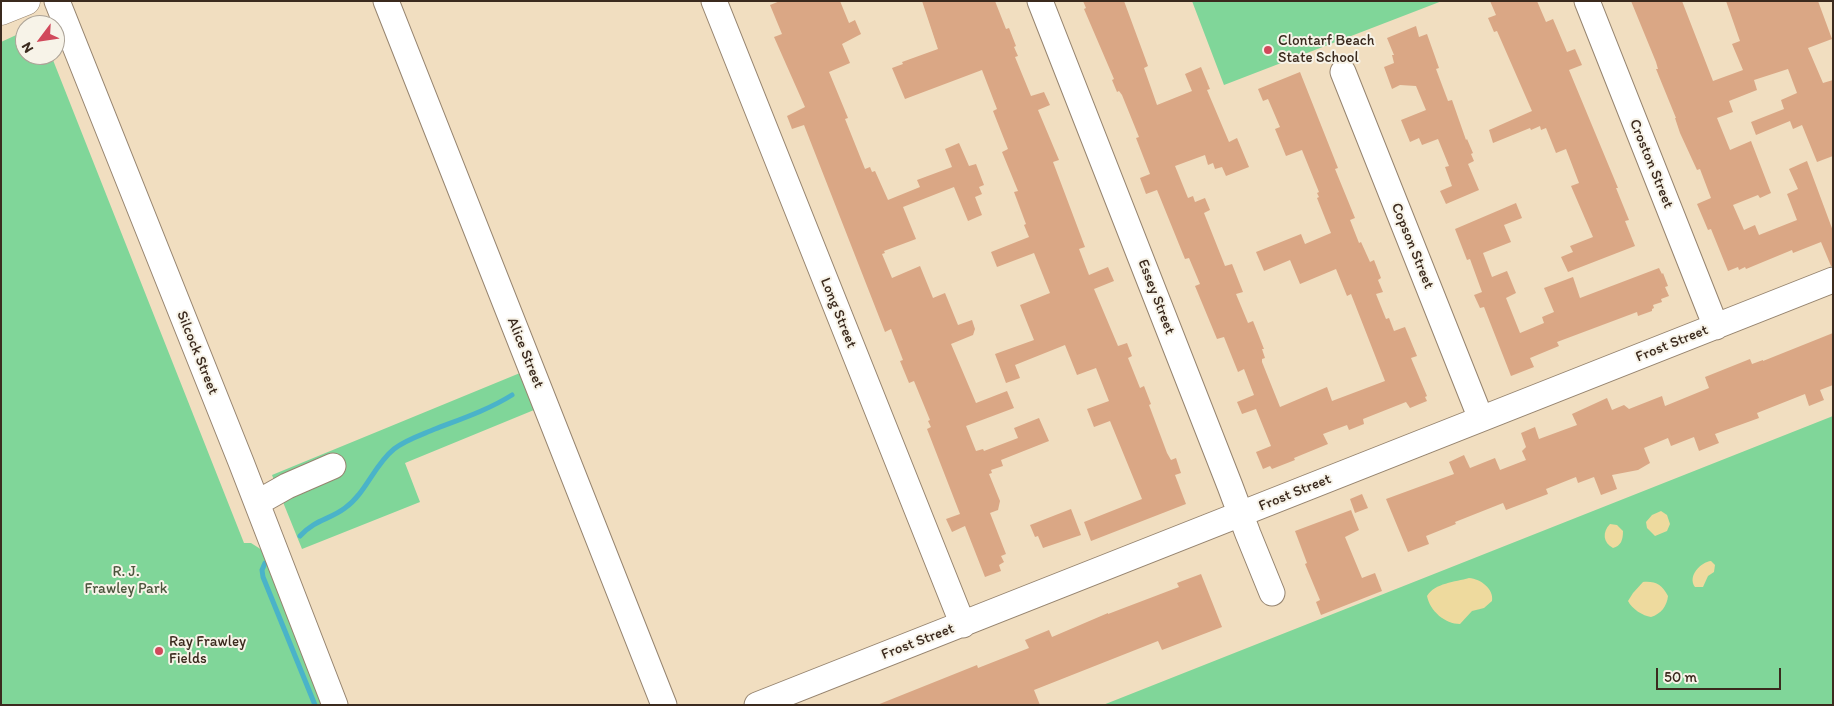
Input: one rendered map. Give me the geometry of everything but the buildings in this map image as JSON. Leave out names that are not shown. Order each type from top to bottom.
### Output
[{"type":"highway","points":[[1,11],[26,1]]},
{"type":"street","name":"Silcock Street","points":[[57,1],[257,503],[335,705]]},
{"type":"street","name":"Alice Street","points":[[386,1],[664,705]]},
{"type":"street","name":"Long Street","points":[[714,1],[963,625]]},
{"type":"street","name":"Essey Street","points":[[1040,1],[1272,593]]},
{"type":"street","name":"Croston Street","points":[[1587,1],[1716,326]]},
{"type":"street","name":"Copson Street","points":[[1343,72],[1481,420]]},
{"type":"street","name":"Frost Street","points":[[756,705],[963,625],[1833,280]]},
{"type":"street","points":[[257,503],[287,486],[333,466]]},
{"type":"green space","name":"Clontarf Beach State School","points":[[1192,1],[1442,1],[1224,85]]},
{"type":"green space","name":"R. J. Frawley Park","points":[[15,36],[15,65],[55,65],[244,543],[251,543],[262,550],[323,705],[1,705],[1,42]]},
{"type":"green space","points":[[520,373],[534,410],[405,463],[420,502],[302,549],[272,475]]},
{"type":"green space","points":[[1833,416],[1833,705],[1103,705]]},
{"type":"sand","points":[[1661,511],[1667,515],[1670,524],[1667,531],[1655,536],[1647,528],[1646,522],[1652,515]]},
{"type":"sand","points":[[1610,524],[1617,525],[1623,531],[1621,542],[1613,548],[1607,543],[1605,537],[1607,527]]},
{"type":"sand","points":[[1711,561],[1715,565],[1714,572],[1708,576],[1703,587],[1695,587],[1693,578],[1696,570],[1703,564]]},
{"type":"sand","points":[[1469,578],[1478,580],[1486,585],[1491,592],[1492,601],[1484,608],[1472,611],[1460,624],[1449,622],[1439,616],[1431,607],[1427,596],[1435,588]]},
{"type":"sand","points":[[1643,582],[1658,584],[1668,596],[1663,609],[1651,617],[1638,612],[1628,601]]},
{"type":"waterway","points":[[300,536],[312,526],[339,512],[352,502],[381,463],[398,446],[408,440],[484,410],[512,395]]},
{"type":"waterway","points":[[265,563],[262,570],[263,577],[315,705]]},
{"type":"place","name":"Clontarf Beach State School","points":[[1268,50]]},
{"type":"place","name":"Ray Frawley Fields","points":[[159,651]]}]
